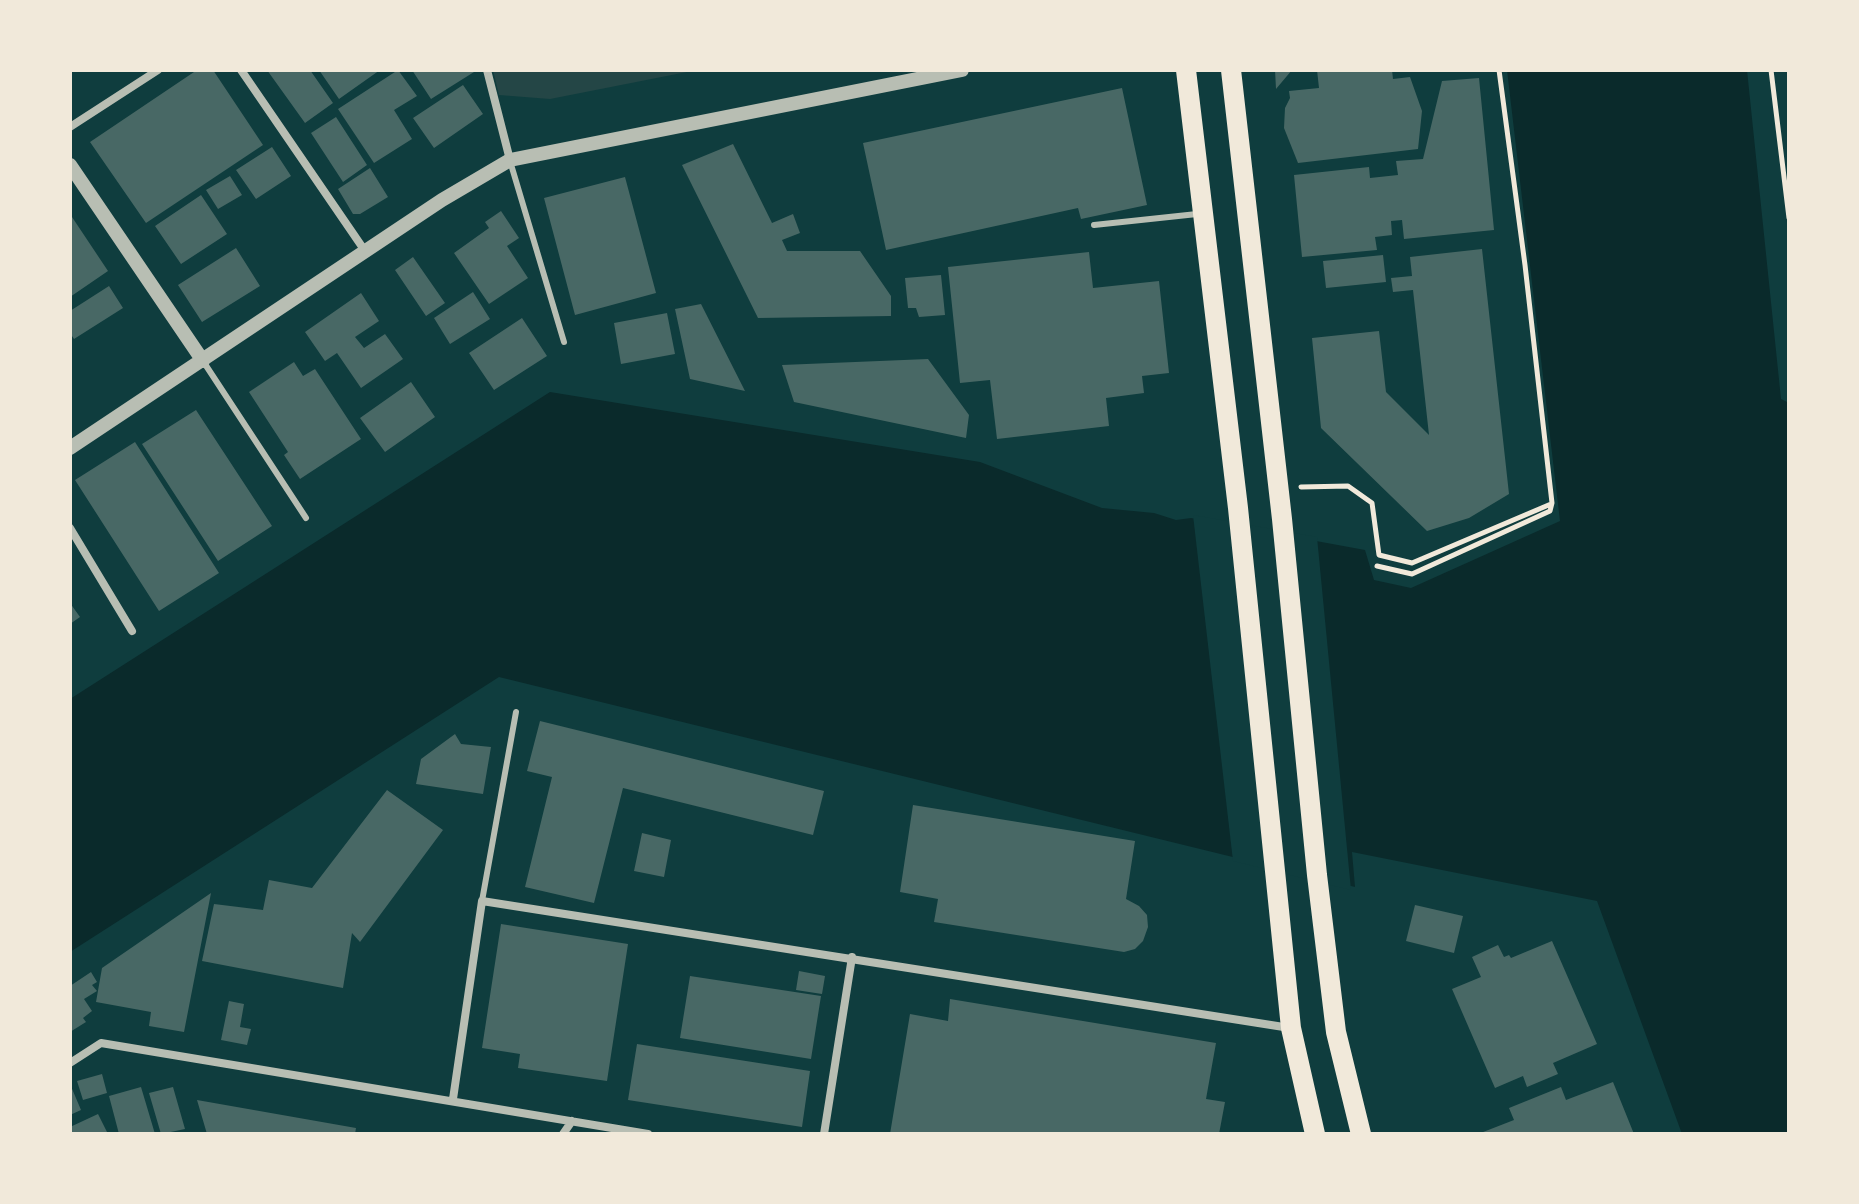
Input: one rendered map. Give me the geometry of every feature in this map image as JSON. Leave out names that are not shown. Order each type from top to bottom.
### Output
[{"type":"main road","points":[[1186,70],[1238,508],[1291,1028],[1315,1134]]},
{"type":"main road","points":[[1231,70],[1336,1032],[1361,1134]]},
{"type":"street","points":[[70,127],[158,70]]},
{"type":"street","points":[[241,70],[365,251]]},
{"type":"street","points":[[487,70],[510,160]]},
{"type":"street","points":[[70,448],[365,251],[510,160],[962,70]]},
{"type":"street","points":[[70,165],[203,361]]},
{"type":"street","points":[[70,528],[132,631]]},
{"type":"street","points":[[453,1099],[482,901],[1291,1028]]},
{"type":"street","points":[[824,1134],[852,957]]},
{"type":"street","points":[[70,1063],[101,1043],[453,1099],[648,1134]]},
{"type":"street","points":[[563,1134],[572,1121]]},
{"type":"lane","points":[[510,160],[564,342]]},
{"type":"lane","points":[[1094,225],[1203,213]]},
{"type":"lane","points":[[203,361],[306,518]]},
{"type":"lane","points":[[482,901],[516,712]]},
{"type":"path","points":[[1377,566],[1412,574],[1550,511],[1552,503],[1499,70]]},
{"type":"path","points":[[1771,70],[1789,218]]},
{"type":"path","points":[[1313,487],[1348,486],[1372,503],[1379,555],[1412,563],[1552,503]]},
{"type":"shaded area","points":[[493,70],[697,70],[550,99],[499,95]]},
{"type":"shaded area","points":[[1507,70],[1747,70],[1781,399],[1789,403],[1789,1134],[1682,1134],[1597,901],[1352,852],[1355,887],[499,677],[70,952],[70,699],[550,392],[980,462],[1102,508],[1154,513],[1176,520],[1191,518],[1365,550],[1374,580],[1411,588],[1560,521]]},
{"type":"pier","points":[[1193,515],[1317,537],[1351,890],[1233,861]]},
{"type":"building","points":[[197,70],[213,70],[263,145],[146,223],[90,142]]},
{"type":"building","points":[[267,70],[310,70],[333,103],[305,123]]},
{"type":"building","points":[[319,70],[380,70],[339,99]]},
{"type":"building","points":[[398,70],[417,96],[394,110],[412,139],[374,163],[338,109]]},
{"type":"building","points":[[412,70],[472,70],[474,72],[431,99]]},
{"type":"building","points":[[1275,70],[1292,70],[1276,89]]},
{"type":"building","points":[[1317,70],[1392,70],[1393,79],[1410,77],[1422,111],[1418,149],[1298,163],[1284,128],[1285,108],[1290,98],[1289,91],[1319,88]]},
{"type":"building","points":[[1479,78],[1494,230],[1404,239],[1402,220],[1391,221],[1392,235],[1375,237],[1377,250],[1302,257],[1294,175],[1369,167],[1370,178],[1398,175],[1396,161],[1423,159],[1442,81]]},
{"type":"building","points":[[463,85],[483,114],[434,148],[413,118]]},
{"type":"building","points":[[1122,88],[1147,205],[1081,219],[1078,208],[886,250],[863,143]]},
{"type":"building","points":[[336,117],[367,165],[343,182],[311,133]]},
{"type":"building","points":[[733,144],[772,223],[793,214],[800,233],[782,240],[787,251],[860,251],[891,296],[891,316],[758,318],[682,165]]},
{"type":"building","points":[[272,147],[291,176],[256,199],[236,170]]},
{"type":"building","points":[[370,168],[388,197],[360,214],[353,214],[338,189]]},
{"type":"building","points":[[230,176],[242,195],[218,209],[206,190]]},
{"type":"building","points":[[625,177],[656,293],[575,315],[544,198]]},
{"type":"building","points":[[201,195],[227,234],[181,264],[155,226]]},
{"type":"building","points":[[501,211],[519,238],[507,246],[528,278],[489,304],[454,253],[489,228],[485,222]]},
{"type":"building","points":[[70,214],[108,271],[70,297]]},
{"type":"building","points":[[236,248],[260,286],[202,322],[178,285]]},
{"type":"building","points":[[1482,249],[1509,494],[1469,518],[1427,531],[1321,428],[1312,338],[1379,331],[1386,392],[1429,435],[1413,290],[1393,292],[1391,278],[1412,276],[1410,257]]},
{"type":"building","points":[[1089,252],[1093,288],[1159,281],[1169,373],[1142,376],[1144,393],[1106,398],[1109,426],[997,439],[990,380],[960,383],[948,267]]},
{"type":"building","points":[[1383,255],[1386,282],[1326,288],[1323,261]]},
{"type":"building","points":[[413,257],[445,303],[426,316],[395,270]]},
{"type":"building","points":[[941,275],[945,315],[919,317],[916,308],[908,308],[905,278]]},
{"type":"building","points":[[109,286],[123,308],[74,339],[70,333],[70,311]]},
{"type":"building","points":[[473,292],[490,319],[450,344],[434,318]]},
{"type":"building","points":[[361,293],[379,321],[355,337],[364,348],[385,334],[403,359],[361,388],[337,353],[325,361],[305,332]]},
{"type":"building","points":[[701,304],[745,391],[690,379],[675,309]]},
{"type":"building","points":[[667,313],[675,354],[621,364],[614,323]]},
{"type":"building","points":[[522,318],[547,356],[494,390],[469,353]]},
{"type":"building","points":[[928,359],[969,415],[966,438],[794,402],[782,365]]},
{"type":"building","points":[[294,362],[303,376],[315,369],[361,439],[300,479],[284,455],[288,452],[249,392]]},
{"type":"building","points":[[411,382],[435,417],[385,452],[360,418]]},
{"type":"building","points":[[196,410],[272,526],[218,561],[142,444]]},
{"type":"building","points":[[135,442],[219,573],[159,611],[75,480]]},
{"type":"building","points":[[70,603],[80,617],[70,624]]},
{"type":"building","points":[[540,721],[824,791],[813,835],[623,788],[594,903],[525,887],[552,777],[527,771]]},
{"type":"building","points":[[455,734],[461,744],[491,747],[483,794],[416,784],[421,759]]},
{"type":"building","points":[[387,790],[443,830],[360,942],[352,933],[343,988],[202,961],[214,904],[263,910],[269,880],[312,888]]},
{"type":"building","points":[[913,805],[1135,841],[1126,899],[1147,915],[1148,927],[1143,941],[1135,949],[1124,952],[934,922],[938,899],[900,892]]},
{"type":"building","points":[[642,833],[671,840],[664,877],[634,871]]},
{"type":"building","points":[[211,893],[184,1032],[149,1026],[151,1012],[96,1002],[102,968]]},
{"type":"building","points":[[1415,905],[1463,916],[1454,953],[1406,941]]},
{"type":"building","points":[[501,924],[628,944],[607,1081],[518,1068],[520,1054],[482,1048]]},
{"type":"building","points":[[1552,941],[1597,1044],[1553,1063],[1558,1074],[1527,1087],[1523,1076],[1495,1088],[1452,989],[1481,977],[1472,957],[1498,945],[1504,957],[1509,955],[1511,958]]},
{"type":"building","points":[[799,971],[825,976],[822,994],[796,990]]},
{"type":"building","points":[[91,972],[97,982],[92,985],[97,991],[84,999],[92,1011],[83,1018],[86,1022],[70,1032],[70,986]]},
{"type":"building","points":[[690,976],[821,996],[811,1059],[680,1038]]},
{"type":"building","points":[[950,999],[1216,1043],[1206,1099],[1225,1102],[1219,1134],[890,1134],[910,1014],[948,1021]]},
{"type":"building","points":[[229,1001],[244,1004],[240,1027],[251,1029],[247,1045],[221,1040]]},
{"type":"building","points":[[637,1044],[810,1071],[802,1127],[628,1100]]},
{"type":"building","points":[[102,1074],[107,1093],[83,1100],[77,1081]]},
{"type":"building","points":[[1613,1082],[1634,1134],[1478,1134],[1514,1120],[1509,1108],[1561,1087],[1566,1100]]},
{"type":"building","points":[[70,1084],[81,1110],[70,1115]]},
{"type":"building","points":[[141,1087],[155,1134],[119,1134],[109,1096]]},
{"type":"building","points":[[173,1087],[185,1129],[161,1134],[149,1093]]},
{"type":"building","points":[[197,1100],[356,1128],[355,1134],[207,1134]]},
{"type":"building","points":[[98,1114],[108,1134],[70,1134],[70,1127]]}]
